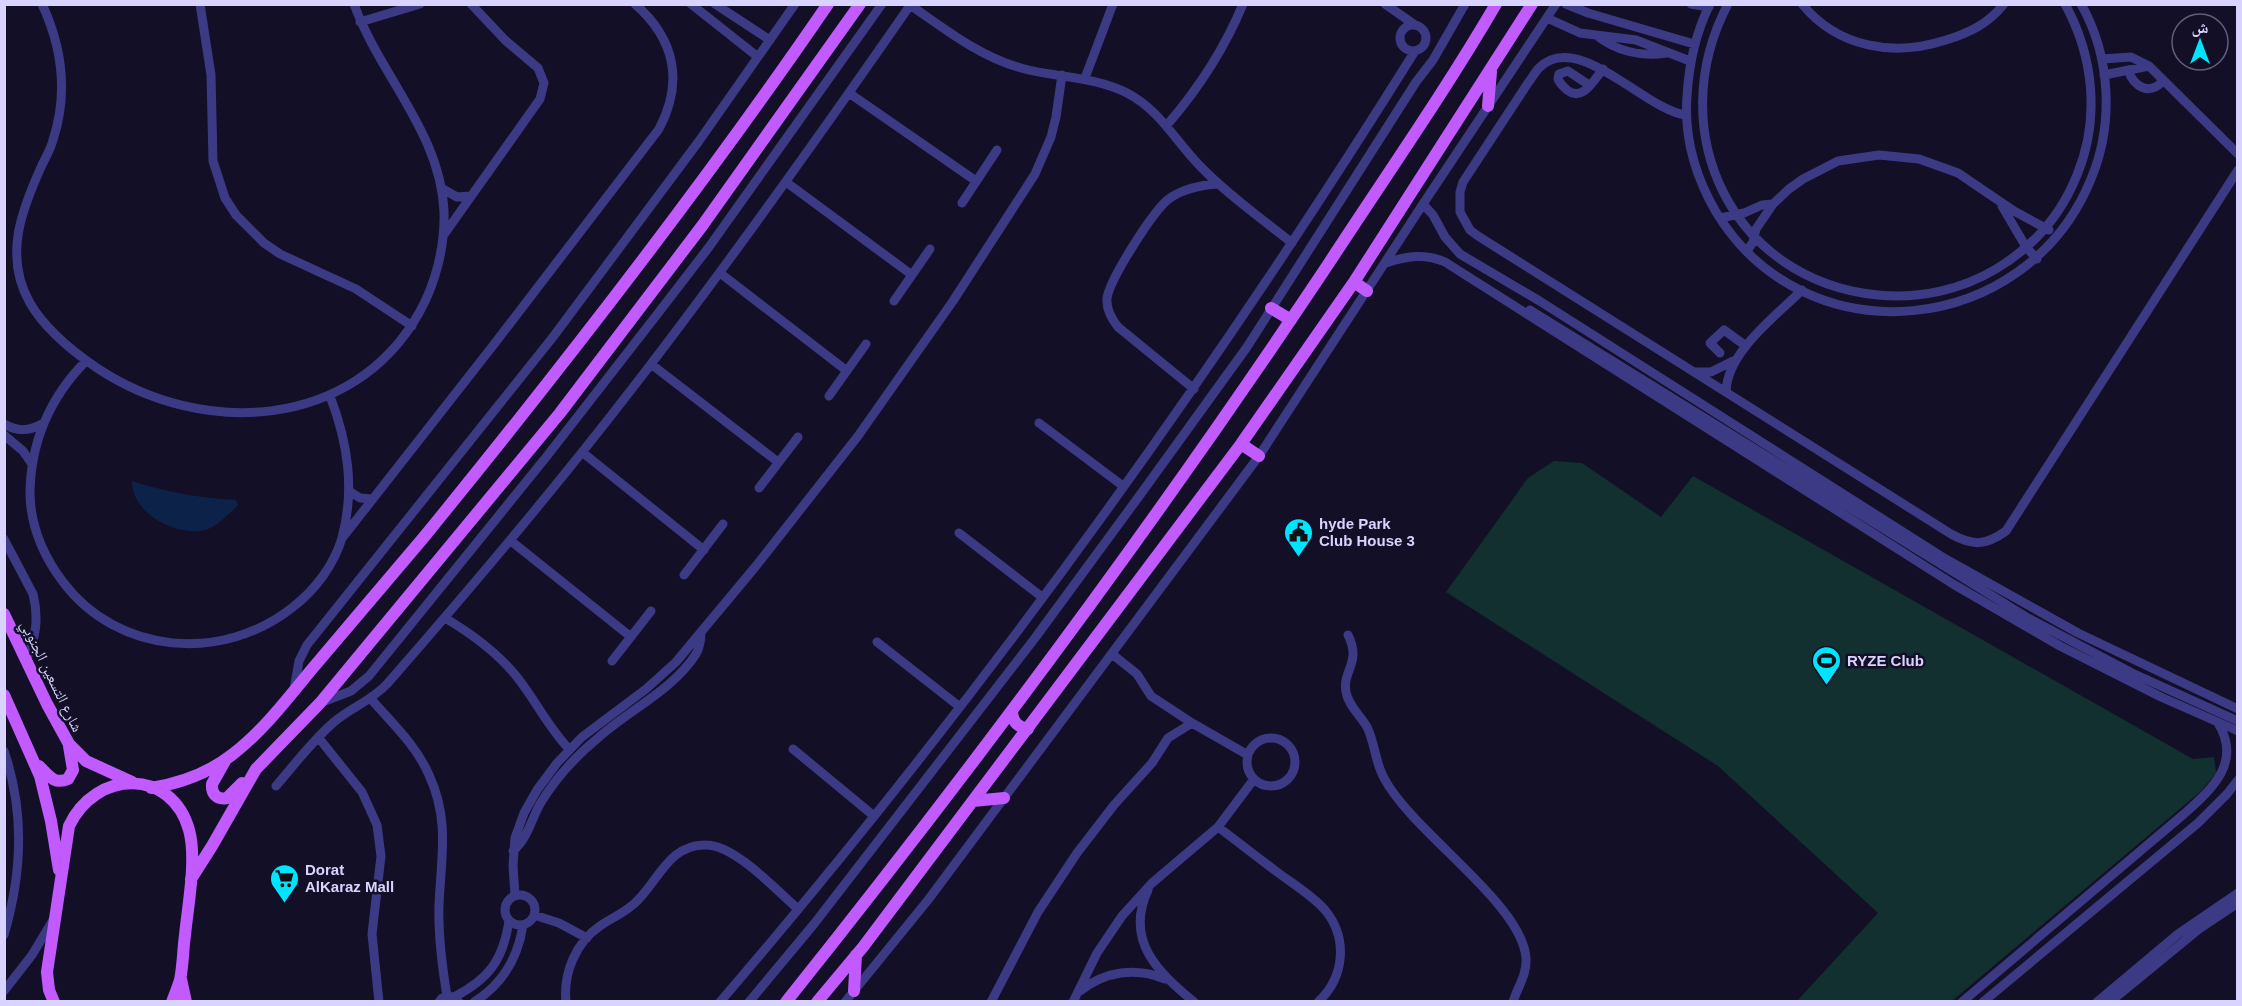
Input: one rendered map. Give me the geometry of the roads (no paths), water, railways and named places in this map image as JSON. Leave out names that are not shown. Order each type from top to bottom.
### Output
[{"type":"main road","points":[[152,788],[190,778],[226,760],[294,691],[540,395],[720,158],[828,4]]},
{"type":"main road","points":[[226,760],[212,784],[213,792],[219,798],[230,796],[320,703],[529,452],[736,180],[860,4]]},
{"type":"main road","points":[[786,1002],[949,795],[1152,520],[1291,320],[1456,70],[1496,4]]},
{"type":"main road","points":[[817,1002],[856,955],[1028,729],[1241,444],[1354,282],[1532,4]]},
{"type":"main road","points":[[1488,106],[1491,70]]},
{"type":"main road","points":[[1354,282],[1367,291]]},
{"type":"main road","points":[[1271,308],[1291,320]]},
{"type":"main road","points":[[1241,444],[1259,456]]},
{"type":"main road","name":"شارع التسعين الجنوبي","points":[[4,614],[60,732],[69,744],[86,760],[136,784]]},
{"type":"main road","points":[[4,695],[36,764],[45,791],[60,881]]},
{"type":"main road","points":[[1012,710],[1014,721],[1028,729]]},
{"type":"main road","points":[[992,738],[1002,739],[1010,747],[1010,752]]},
{"type":"main road","points":[[36,764],[53,780],[68,779],[73,765],[69,744]]},
{"type":"main road","points":[[191,879],[256,769]]},
{"type":"main road","points":[[54,1002],[49,990],[47,972],[69,826],[75,813],[95,793],[122,784],[136,784],[152,788],[165,795],[176,805],[190,832],[191,879],[180,978],[172,1002]]},
{"type":"main road","points":[[973,801],[1004,798]]},
{"type":"main road","points":[[854,991],[856,955]]},
{"type":"main road","points":[[180,978],[186,1002]]},
{"type":"street","points":[[42,4],[57,42],[62,92],[53,141],[21,213],[16,236],[16,258],[25,291],[42,320],[86,360],[107,375],[145,393],[178,404],[203,410],[254,413],[304,406],[330,396],[354,383],[376,367],[412,326],[433,281],[443,236],[441,188],[430,148],[422,129],[395,87],[360,22],[354,4]]},
{"type":"street","points":[[200,4],[211,75],[213,161],[218,180],[236,215],[264,243],[280,254],[356,289],[412,326]]},
{"type":"street","points":[[360,22],[420,4]]},
{"type":"street","points":[[443,236],[540,99],[544,83],[538,68],[505,40],[471,4]]},
{"type":"street","points":[[86,360],[60,392],[42,424],[32,464],[31,505],[35,528],[43,550],[55,571],[69,590],[104,620],[124,631],[149,640],[185,645],[220,642],[244,636],[266,626],[304,598],[320,580],[342,538],[659,129],[666,115],[674,84],[669,52],[655,24],[635,4]]},
{"type":"street","points":[[691,4],[759,57]]},
{"type":"street","points":[[715,4],[770,40]]},
{"type":"street","points":[[294,691],[299,661],[307,645],[560,328],[759,57],[795,4]]},
{"type":"street","points":[[320,703],[351,691],[369,676],[547,456],[709,247],[882,4]]},
{"type":"street","points":[[1085,78],[1113,4]]},
{"type":"street","points":[[1167,125],[1209,71],[1233,29],[1243,4]]},
{"type":"street","points":[[720,1002],[874,816],[960,707],[1042,597],[1194,389],[1292,243],[1414,51],[1424,46],[1426,38],[1423,30],[1385,4]]},
{"type":"street","points":[[749,1002],[814,924],[1035,638],[1193,421],[1271,308],[1416,82],[1433,60],[1465,4]]},
{"type":"street","points":[[845,1002],[928,900],[1259,456],[1556,4]]},
{"type":"street","points":[[1566,4],[1587,14],[1694,44]]},
{"type":"street","points":[[1691,4],[1709,6],[1690,61],[1686,116],[1689,142],[1697,171],[1720,218],[1747,251],[1776,275],[1802,290],[1840,305],[1891,312],[1917,311],[1951,305],[1992,290],[2037,259],[2059,236],[2086,193],[2097,163],[2105,123],[2104,75],[2095,34],[2081,4]]},
{"type":"street","points":[[1728,4],[1718,22],[1705,65],[1701,110],[1703,132],[1712,165],[1725,195],[1754,237],[1795,268],[1817,279],[1856,292],[1889,296],[1939,292],[1986,275],[2026,247],[2046,228],[2064,201],[2082,163],[2091,115],[2088,65],[2082,41],[2065,4]]},
{"type":"street","points":[[1802,4],[1821,23],[1836,33],[1870,46],[1893,49],[1925,46],[1964,34],[1986,22],[2004,4]]},
{"type":"street","points":[[276,786],[318,737],[336,720],[371,699],[387,684],[510,541],[651,364],[720,273],[910,5],[982,52],[1020,68],[1085,78],[1132,96],[1167,125],[1193,159],[1218,184],[1292,243]]},
{"type":"street","points":[[1580,33],[1587,14]]},
{"type":"street","points":[[1547,18],[1580,33],[1596,35],[1609,46],[1648,54],[1667,53],[1690,61]]},
{"type":"street","points":[[1414,51],[1402,46],[1400,38],[1403,30],[1415,25]]},
{"type":"street","points":[[2102,59],[2131,57],[2149,66],[2238,154]]},
{"type":"street","points":[[1686,116],[1665,110],[1603,69],[1584,61],[1561,58],[1547,62],[1539,68],[1463,182],[1459,202],[1460,212],[1470,230],[1478,236],[1964,541],[1979,543],[1993,540],[2006,531],[2238,170]]},
{"type":"street","points":[[2104,75],[2149,66]]},
{"type":"street","points":[[1589,86],[1603,69]]},
{"type":"street","points":[[2128,70],[2135,84],[2144,89],[2155,87],[2163,81]]},
{"type":"street","points":[[515,895],[513,851],[519,825],[530,799],[569,749],[596,725],[669,684],[684,669],[699,647],[701,632],[802,509],[858,436],[907,369],[994,239],[1040,163],[1056,117],[1062,75]]},
{"type":"street","points":[[849,93],[976,182]]},
{"type":"street","points":[[962,203],[997,150]]},
{"type":"street","points":[[1747,251],[1756,229],[1773,204],[1803,179],[1838,161],[1879,155],[1919,159],[1939,165],[1975,183],[2000,202],[2059,236]]},
{"type":"street","points":[[786,183],[912,275]]},
{"type":"street","points":[[1194,389],[1118,327],[1110,315],[1107,301],[1111,286],[1158,207],[1180,192],[1218,184]]},
{"type":"street","points":[[441,188],[451,195],[470,196]]},
{"type":"street","points":[[2000,202],[2026,247],[2037,259]]},
{"type":"street","points":[[1423,204],[1433,215],[1445,237],[1460,254],[1538,300],[1944,558],[2078,633],[2238,709]]},
{"type":"street","points":[[1720,218],[1737,215],[1762,205],[1773,204]]},
{"type":"street","points":[[894,301],[930,249]]},
{"type":"street","points":[[1393,252],[1420,251],[1442,255],[2028,618],[2132,673],[2238,721]]},
{"type":"street","points":[[1386,263],[1420,256],[1445,262],[1953,584],[2060,646],[2144,689],[2238,731]]},
{"type":"street","points":[[720,273],[847,371]]},
{"type":"street","points":[[1726,392],[1727,376],[1735,360],[1802,290]]},
{"type":"street","points":[[1720,353],[1710,343],[1724,330],[1746,346]]},
{"type":"street","points":[[829,396],[866,344]]},
{"type":"street","points":[[1694,372],[1711,372],[1735,360]]},
{"type":"street","points":[[651,364],[778,462]]},
{"type":"street","points":[[330,396],[345,442],[349,466],[349,491],[342,538]]},
{"type":"street","points":[[1039,423],[1123,486]]},
{"type":"street","points":[[4,424],[18,430],[27,430],[42,424]]},
{"type":"street","points":[[4,435],[23,451],[32,464]]},
{"type":"street","points":[[759,488],[798,437]]},
{"type":"street","points":[[582,452],[704,550]]},
{"type":"street","points":[[349,491],[360,498],[373,499]]},
{"type":"street","points":[[684,575],[723,524]]},
{"type":"street","points":[[959,533],[1042,597]]},
{"type":"street","points":[[4,539],[33,594],[35,604],[35,634],[26,660]]},
{"type":"street","points":[[510,541],[631,637]]},
{"type":"street","points":[[612,661],[651,611]]},
{"type":"street","points":[[445,618],[474,636],[500,658],[516,677],[554,733],[569,749]]},
{"type":"street","points":[[1348,635],[1354,658],[1346,679],[1346,694],[1367,728],[1377,763],[1390,790],[1492,899],[1520,938],[1525,950],[1526,965],[1514,1002]]},
{"type":"street","points":[[877,642],[960,707]]},
{"type":"street","points":[[1112,654],[1137,674],[1151,696],[1248,755]]},
{"type":"street","points":[[371,699],[421,758],[430,775],[441,810],[444,848],[439,923],[450,999],[481,980],[495,964],[505,944],[509,921],[504,909],[508,900],[515,895],[529,898],[534,906],[532,920],[518,926],[509,921]]},
{"type":"street","points":[[513,851],[524,840],[539,806],[556,781],[590,744],[630,707]]},
{"type":"street","points":[[991,1002],[1038,912],[1077,853],[1114,805],[1152,763],[1168,738],[1192,723]]},
{"type":"street","points":[[1962,1002],[2196,803],[2221,775],[2229,759],[2230,747],[2218,723]]},
{"type":"street","points":[[318,737],[363,792],[377,825],[381,856],[372,934],[380,1002]]},
{"type":"street","points":[[1274,738],[1289,745],[1296,760],[1292,776],[1278,785],[1270,786],[1254,779],[1247,764],[1248,755],[1258,742],[1274,738]]},
{"type":"street","points":[[793,749],[874,816]]},
{"type":"street","points":[[4,751],[15,790],[19,815],[15,892],[4,935]]},
{"type":"street","points":[[1075,997],[1109,934],[1127,910],[1152,883],[1218,827],[1254,779]]},
{"type":"street","points":[[1983,1002],[2198,823],[2238,780]]},
{"type":"street","points":[[1218,827],[1313,899],[1331,919],[1339,938],[1341,958],[1333,983],[1318,1002]]},
{"type":"street","points":[[566,1002],[570,965],[587,938],[600,926],[631,907],[670,859],[687,848],[716,846],[734,854],[798,909]]},
{"type":"street","points":[[1152,883],[1142,908],[1142,934],[1151,959],[1168,980],[1194,1002]]},
{"type":"street","points":[[2110,1002],[2231,903],[2238,893]]},
{"type":"street","points":[[2097,1002],[2178,934],[2231,903]]},
{"type":"street","points":[[534,915],[560,923],[587,938]]},
{"type":"street","points":[[4,991],[32,955],[55,918]]},
{"type":"street","points":[[474,1002],[492,989],[507,970],[518,949],[523,925]]},
{"type":"street","points":[[1075,997],[1097,980],[1120,973],[1144,972],[1168,980]]},
{"type":"water","points":[[132,481],[183,494],[236,500],[238,505],[220,521],[205,530],[177,529],[145,511],[133,492]]},
{"type":"place","name":"hyde Park Club House 3","points":[[1298,558]]},
{"type":"place","name":"RYZE Club","points":[[1826,686]]},
{"type":"place","name":"Dorat AlKaraz Mall","points":[[284,904]]}]
